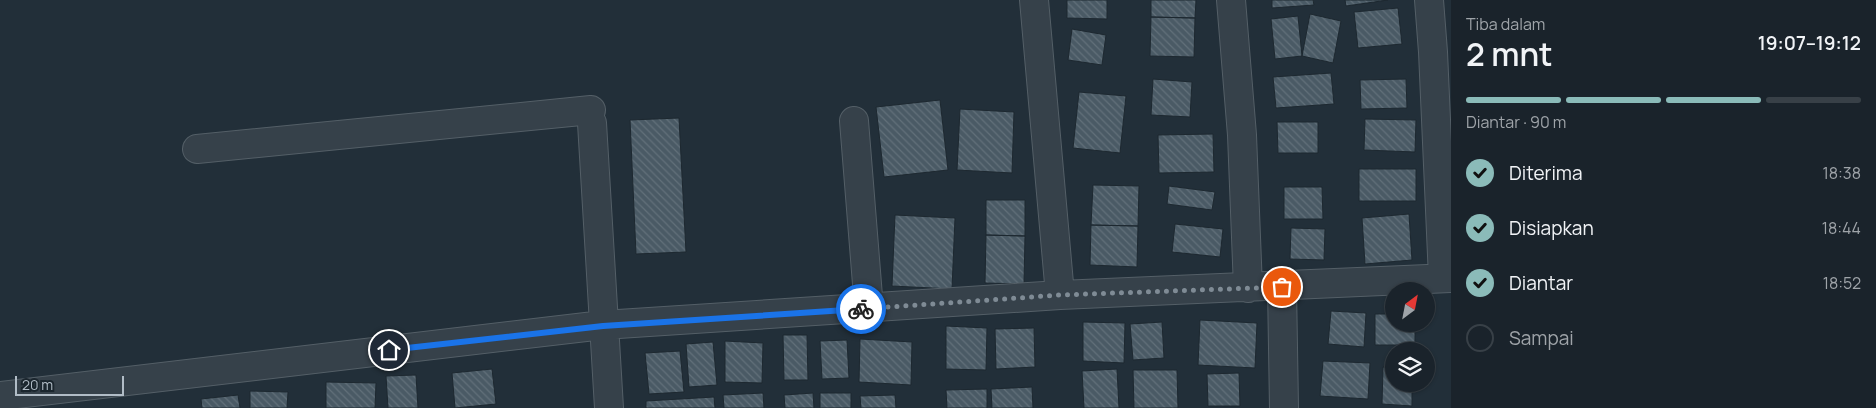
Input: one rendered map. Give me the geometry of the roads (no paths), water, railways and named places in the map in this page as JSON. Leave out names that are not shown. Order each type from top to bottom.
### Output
[{"type":"street","points":[[1034,0],[1060,295]]},
{"type":"street","points":[[1231,0],[1242,135],[1248,288]]},
{"type":"street","points":[[0,396],[603,326],[1060,295],[1282,287],[1447,278],[1429,0]]},
{"type":"street","points":[[197,149],[592,117],[609,408]]},
{"type":"street","points":[[854,121],[869,309]]},
{"type":"street","points":[[1282,287],[1284,408]]}]
